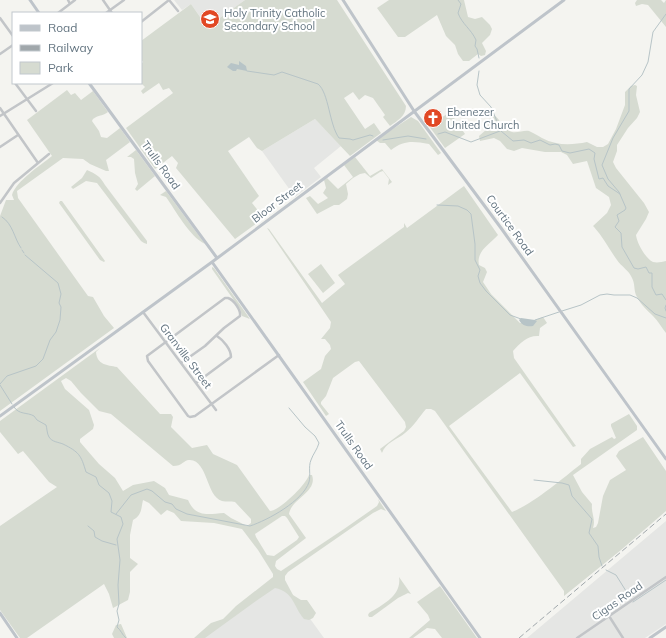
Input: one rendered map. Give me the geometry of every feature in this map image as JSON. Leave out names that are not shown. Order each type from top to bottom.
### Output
[{"type":"main road","points":[[30,0],[38,12]]},
{"type":"main road","name":"Courtice Road","points":[[343,0],[414,111],[501,228],[666,459]]},
{"type":"main road","name":"Bloor Street","points":[[0,416],[212,262],[564,0]]},
{"type":"main road","name":"Trulls Road","points":[[91,84],[217,258]]},
{"type":"main road","name":"Trulls Road","points":[[212,262],[480,638]]},
{"type":"main road","points":[[0,613],[17,638]]},
{"type":"main road","points":[[650,638],[666,627]]},
{"type":"street","points":[[68,0],[70,4]]},
{"type":"street","points":[[59,12],[75,0]]},
{"type":"street","points":[[103,0],[110,10]]},
{"type":"street","points":[[107,12],[124,0]]},
{"type":"street","points":[[142,21],[169,0],[178,11]]},
{"type":"street","points":[[0,18],[12,35]]},
{"type":"street","points":[[0,54],[12,46]]},
{"type":"street","points":[[16,84],[26,100],[36,111]]},
{"type":"street","points":[[0,116],[51,84]]},
{"type":"street","points":[[0,108],[38,163]]},
{"type":"street","points":[[0,147],[18,135]]},
{"type":"street","points":[[0,201],[14,183],[49,154]]},
{"type":"street","points":[[181,363],[205,346],[240,316],[240,311],[230,298],[225,298],[149,354],[147,358],[185,413],[188,416],[193,417],[279,355]]},
{"type":"street","name":"Granville Street","points":[[143,312],[216,410]]},
{"type":"street","points":[[196,383],[231,357],[230,351],[223,340],[216,336]]},
{"type":"street","name":"Cigas Road","points":[[577,638],[666,577]]},
{"type":"street","points":[[609,616],[623,638]]},
{"type":"shaded area","name":"Holy Trinity Catholic Secondary School","points":[[174,0],[245,0],[207,27],[191,4],[182,10]]},
{"type":"shaded area","points":[[239,61],[246,66],[247,71],[237,69],[236,71],[233,71],[227,67],[231,63],[239,65]]},
{"type":"shaded area","points":[[315,119],[341,146],[314,168],[321,177],[295,197],[262,151]]},
{"type":"shaded area","points":[[521,318],[537,321],[533,326],[527,326],[520,322],[519,320]]},
{"type":"shaded area","points":[[666,521],[666,624],[645,638],[527,638]]},
{"type":"shaded area","points":[[282,580],[324,638],[197,638]]},
{"type":"green space","points":[[245,0],[337,0],[406,106],[406,110],[398,120],[390,126],[383,117],[385,115],[373,98],[365,95],[359,100],[353,92],[344,98],[365,129],[374,123],[381,133],[350,156],[315,119],[262,151],[257,148],[249,137],[228,151],[259,196],[252,203],[264,218],[235,239],[176,168],[178,163],[172,156],[155,169],[126,128],[173,93],[169,88],[163,90],[159,83],[143,94],[141,91],[145,87],[142,84],[142,40],[191,4],[207,27]]},
{"type":"green space","points":[[389,0],[464,0],[468,17],[475,19],[482,17],[492,29],[490,35],[482,43],[486,51],[485,55],[481,56],[478,54],[469,61],[463,61],[458,54],[455,45],[446,36],[437,15],[405,37],[398,37],[377,8]]},
{"type":"green space","points":[[637,0],[661,0],[664,3],[666,0],[666,27],[648,5],[642,4],[636,6],[635,3]]},
{"type":"green space","points":[[631,86],[637,86],[636,95],[640,112],[617,145],[617,151],[613,162],[616,168],[644,203],[649,212],[636,235],[644,254],[653,262],[666,261],[666,333],[655,318],[640,302],[630,274],[619,262],[593,226],[607,213],[611,205],[609,197],[596,188],[587,161],[573,164],[567,155],[561,152],[545,152],[522,148],[514,151],[507,149],[500,141],[494,138],[480,141],[479,136],[487,129],[491,114],[494,115],[505,128],[510,131],[529,131],[548,141],[559,144],[576,144],[587,142],[597,147],[603,147],[608,144],[616,129],[625,105],[625,92]]},
{"type":"green space","points":[[67,90],[71,95],[75,93],[81,100],[93,91],[108,112],[93,119],[92,121],[101,137],[107,138],[120,128],[130,142],[106,160],[109,171],[90,164],[83,159],[63,158],[17,191],[18,198],[88,296],[93,297],[104,316],[114,328],[0,411],[0,216],[6,200],[14,200],[12,195],[18,184],[52,156],[27,120]]},
{"type":"green space","points":[[450,112],[465,134],[445,148],[429,126]]},
{"type":"green space","points":[[411,117],[418,121],[441,153],[438,155],[429,144],[418,142],[400,144],[391,150],[385,143],[380,143],[376,140]]},
{"type":"green space","points":[[136,150],[155,176],[137,191],[135,189],[138,184],[135,173],[134,159],[127,157]]},
{"type":"green space","points":[[355,157],[370,176],[382,169],[392,182],[388,185],[389,179],[383,171],[371,178],[365,173],[360,174],[346,184],[348,194],[347,199],[339,205],[334,205],[317,214],[306,198],[310,196],[318,204],[328,198],[323,193],[326,188],[324,180],[327,178],[338,189],[353,177],[344,165]]},
{"type":"green space","points":[[87,170],[101,179],[147,241],[147,244],[141,241],[97,183],[86,181],[73,189],[71,187],[82,178]]},
{"type":"green space","points":[[464,186],[498,235],[484,248],[480,256],[479,265],[485,268],[487,272],[483,282],[491,294],[520,323],[536,321],[535,320],[543,317],[547,323],[540,328],[539,336],[528,338],[521,342],[513,351],[514,358],[576,446],[573,447],[520,373],[449,426],[512,512],[538,497],[581,464],[581,459],[590,449],[612,437],[614,439],[616,438],[611,424],[629,414],[637,426],[637,430],[573,475],[582,492],[592,504],[594,522],[593,528],[596,527],[598,523],[603,496],[610,480],[626,470],[616,456],[619,451],[643,437],[666,471],[666,511],[564,596],[564,591],[435,411],[426,409],[411,427],[386,446],[382,453],[380,449],[404,431],[406,427],[405,422],[359,361],[355,362],[333,378],[326,396],[321,402],[329,414],[326,416],[303,382],[321,369],[325,356],[331,349],[330,345],[325,339],[321,339],[330,328],[331,322],[267,228],[322,303],[345,284],[338,275],[404,227],[404,223],[407,228]]},
{"type":"green space","points":[[166,191],[205,244],[188,229],[166,197],[160,195]]},
{"type":"green space","points":[[62,201],[105,261],[104,262],[100,260],[59,203]]},
{"type":"green space","points":[[321,264],[335,283],[323,293],[308,274]]},
{"type":"green space","points":[[212,267],[250,319],[242,316],[240,309]]},
{"type":"green space","points":[[100,348],[96,352],[98,360],[103,364],[117,367],[160,414],[171,414],[173,417],[171,427],[192,448],[207,445],[213,454],[237,465],[270,511],[286,502],[298,491],[309,475],[312,475],[313,481],[311,486],[308,491],[294,504],[289,514],[306,538],[276,561],[275,566],[277,569],[281,571],[344,529],[377,506],[379,502],[378,499],[386,511],[381,509],[373,513],[288,572],[285,576],[285,580],[293,595],[301,600],[307,600],[316,613],[313,618],[309,620],[304,619],[290,596],[275,588],[205,638],[194,638],[211,623],[223,619],[236,606],[273,577],[273,574],[258,550],[242,529],[214,523],[181,521],[174,513],[167,510],[161,515],[149,503],[143,500],[140,514],[133,520],[130,535],[130,558],[138,564],[130,572],[130,592],[128,600],[113,608],[104,584],[27,638],[20,638],[0,610],[0,526],[57,487],[49,482],[23,451],[18,454],[0,432],[0,421]],"holes":[[[66,378],[71,381],[99,411],[111,414],[173,466],[179,465],[188,460],[196,462],[204,472],[213,493],[217,498],[222,501],[235,502],[251,519],[251,523],[247,526],[224,513],[203,514],[195,510],[188,500],[169,495],[165,488],[154,481],[133,485],[123,491],[115,478],[99,464],[80,442],[80,439],[93,429],[94,425],[89,410],[65,389],[61,381]],[[282,516],[287,518],[299,537],[274,556],[267,555],[255,534]]]},
{"type":"green space","points":[[399,577],[411,594],[408,593],[398,598],[372,617],[369,617],[369,613],[385,603],[394,595],[399,584]]},
{"type":"green space","points":[[440,586],[477,638],[442,638],[435,629],[427,628],[413,638],[409,638],[430,620],[428,615],[417,602]]},
{"type":"green space","points":[[121,624],[127,638],[114,638],[112,634],[116,625]]},
{"type":"waterway","points":[[458,0],[461,4],[458,13],[476,40],[475,46],[479,58]]},
{"type":"waterway","points":[[666,14],[653,32],[648,62],[642,75],[629,89],[629,111],[613,138],[602,165],[608,179],[619,192],[626,208],[617,215],[619,221],[615,227],[621,233],[622,247],[634,268],[638,269],[646,267],[649,273],[652,273],[652,287],[656,295],[662,294],[666,300]]},
{"type":"waterway","points":[[247,71],[274,75],[282,72],[318,84],[325,94],[333,125],[339,138],[353,140],[370,135],[373,136]]},
{"type":"waterway","points":[[479,71],[477,85],[480,95],[491,107],[501,131],[513,141],[524,140],[531,143],[540,140],[550,145],[559,145],[562,151],[570,153],[589,149],[595,153],[594,159],[599,179],[603,178],[608,186],[620,194]]},
{"type":"waterway","points":[[438,134],[445,132],[471,142],[500,131]]},
{"type":"waterway","points":[[383,140],[408,136],[426,139]]},
{"type":"waterway","points":[[437,205],[458,206],[467,210],[471,214],[475,244],[475,260],[480,270],[478,276],[480,283],[510,315],[521,319]]},
{"type":"waterway","points":[[2,217],[9,223],[21,248]]},
{"type":"waterway","points":[[0,384],[7,376],[36,366],[43,359],[60,320],[61,307],[59,303],[61,294],[58,283],[25,255]]},
{"type":"waterway","points":[[562,311],[581,305],[600,295],[630,295],[637,298],[655,314],[666,318]]},
{"type":"waterway","points":[[666,305],[666,311]]},
{"type":"waterway","points":[[535,320],[559,312]]},
{"type":"waterway","points":[[0,385],[12,404]]},
{"type":"waterway","points":[[14,407],[18,411],[34,416],[37,420],[46,425],[50,439],[73,449],[79,455],[86,472],[96,477],[99,485],[109,493],[112,501],[111,512],[121,517],[123,524],[117,539],[120,560],[118,585],[119,604],[117,611],[119,620],[117,627],[126,638]]},
{"type":"waterway","points":[[116,514],[131,495],[147,489],[152,491],[165,502],[172,504],[176,509],[187,514],[250,526],[284,509],[300,496],[309,482],[310,463],[319,443],[315,436],[305,427],[289,408]]},
{"type":"waterway","points":[[534,480],[569,485],[572,496],[592,519],[589,533],[598,546],[602,566]]},
{"type":"waterway","points":[[88,526],[94,531],[95,537],[102,541],[116,545]]},
{"type":"waterway","points":[[606,570],[616,575],[631,599]]},
{"type":"waterway","points":[[633,602],[666,580]]},
{"type":"railway","points":[[519,638],[666,514]]},
{"type":"place","name":"Holy Trinity Catholic Secondary School","points":[[210,19]]},
{"type":"place","name":"Ebenezer United Church","points":[[433,118]]}]
